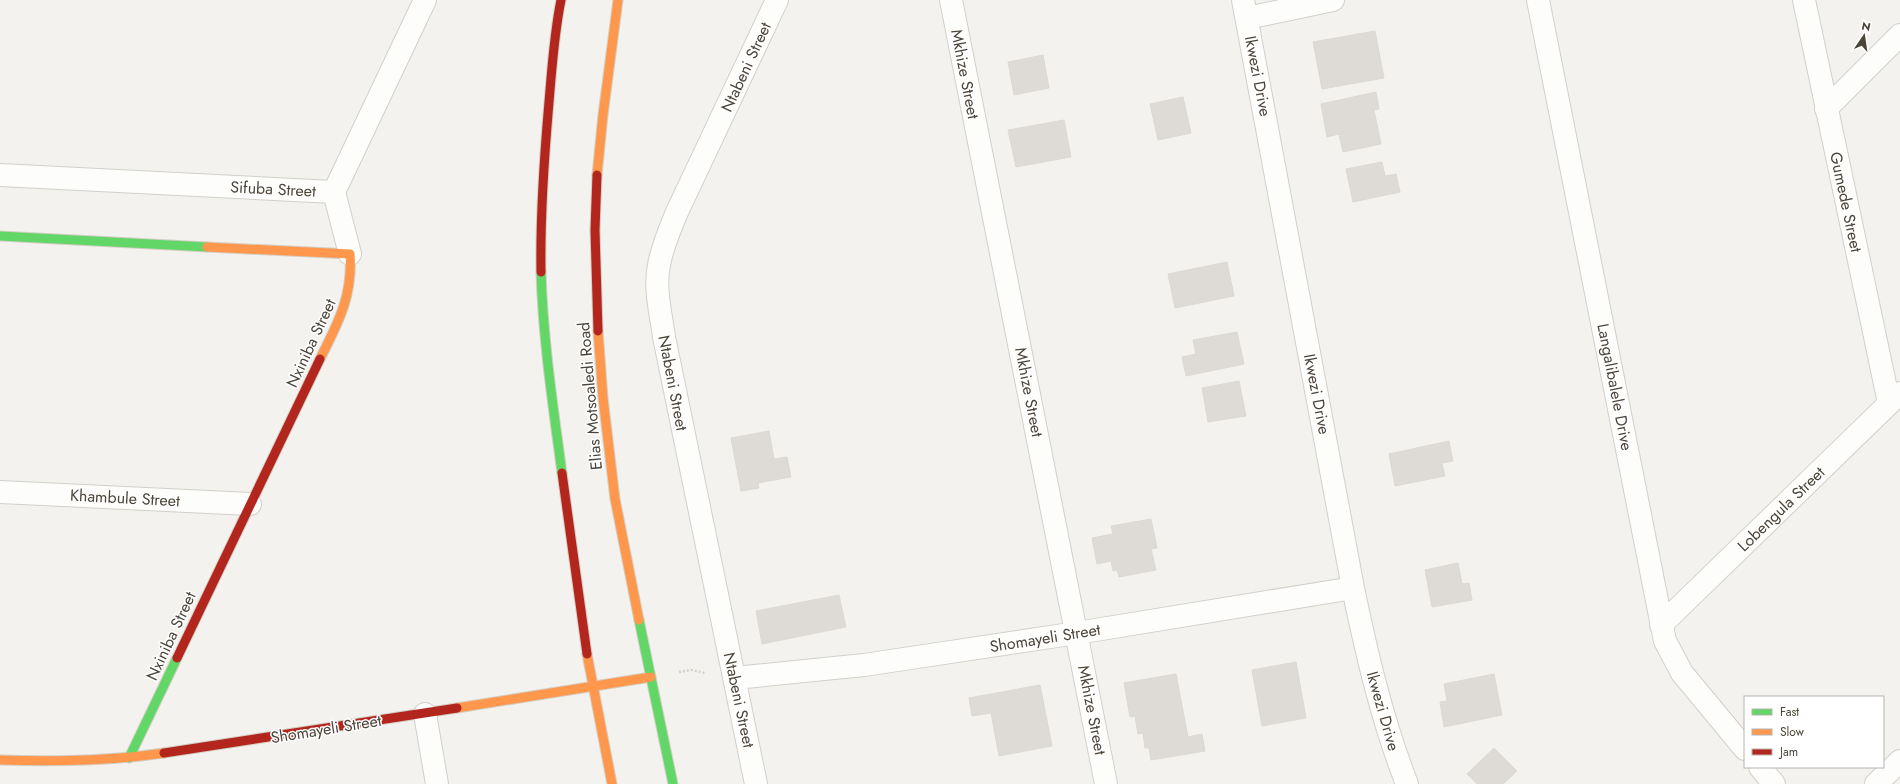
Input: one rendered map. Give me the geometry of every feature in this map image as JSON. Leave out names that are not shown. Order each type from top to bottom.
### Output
[{"type":"main road","points":[[561,0],[556,26],[543,166],[540,232],[542,311],[549,378],[586,647],[612,784]]},
{"type":"main road","name":"Elias Motsoaledi Road","points":[[618,0],[601,133],[598,176],[595,228],[597,312],[603,395],[615,500],[673,784]]},
{"type":"main road","points":[[0,236],[350,254]]},
{"type":"main road","name":"Nxiniba Street","points":[[129,758],[344,310],[350,294],[352,278],[350,254]]},
{"type":"main road","name":"Shomayeli Street","points":[[0,760],[54,762],[129,758],[425,714],[650,677]]},
{"type":"street","name":"Sifuba Street","points":[[0,175],[334,192],[425,0]]},
{"type":"street","name":"Ntabeni Street","points":[[756,784],[664,337],[658,297],[658,267],[664,245],[677,212],[777,0]]},
{"type":"street","name":"Mkhize Street","points":[[951,0],[1106,784]]},
{"type":"street","points":[[1245,9],[1333,0]]},
{"type":"street","name":"Langalibalele Drive","points":[[1538,0],[1665,641],[1672,657],[1682,673],[1744,748]]},
{"type":"street","name":"Gumede Street","points":[[1804,0],[1826,109],[1895,398]]},
{"type":"street","name":"Ikwezi Drive","points":[[1245,9],[1353,588],[1368,659],[1388,732],[1407,784]]},
{"type":"street","points":[[1826,109],[1900,35]]},
{"type":"street","points":[[334,192],[350,254]]},
{"type":"street","name":"Lobengula Street","points":[[1662,625],[1895,398]]},
{"type":"street","name":"Khambule Street","points":[[0,492],[250,504]]},
{"type":"street","name":"Shomayeli Street","points":[[735,678],[864,665],[1077,633],[1353,588]]},
{"type":"street","points":[[425,714],[437,784]]},
{"type":"street","points":[[1876,784],[1900,760]]},
{"type":"street","points":[[1761,768],[1774,784]]},
{"type":"path","points":[[650,677],[691,670],[735,678]]},
{"type":"building","points":[[1375,31],[1384,78],[1322,89],[1313,42]]},
{"type":"building","points":[[1043,55],[1049,88],[1014,95],[1008,62]]},
{"type":"building","points":[[1376,92],[1379,109],[1374,110],[1381,144],[1343,152],[1339,134],[1327,137],[1321,104]]},
{"type":"building","points":[[1183,97],[1191,133],[1158,140],[1150,104]]},
{"type":"building","points":[[1064,120],[1071,157],[1016,167],[1008,130]]},
{"type":"building","points":[[1382,162],[1385,176],[1396,174],[1400,192],[1353,202],[1346,169]]},
{"type":"building","points":[[1227,262],[1234,296],[1175,308],[1168,274]]},
{"type":"building","points":[[1237,332],[1244,364],[1186,376],[1182,357],[1196,354],[1193,340]]},
{"type":"building","points":[[1239,381],[1246,416],[1208,422],[1202,388]]},
{"type":"building","points":[[769,431],[774,459],[787,457],[791,477],[758,483],[759,488],[741,491],[731,438]]},
{"type":"building","points":[[1449,441],[1453,461],[1442,463],[1445,476],[1395,486],[1389,454]]},
{"type":"building","points":[[1151,519],[1157,548],[1151,549],[1156,570],[1119,577],[1117,570],[1113,571],[1111,561],[1097,564],[1092,538],[1113,534],[1111,526]]},
{"type":"building","points":[[1458,563],[1462,584],[1469,583],[1472,600],[1432,607],[1425,570]]},
{"type":"building","points":[[839,595],[846,627],[762,644],[756,611]]},
{"type":"building","points":[[1296,662],[1306,718],[1262,726],[1252,670]]},
{"type":"building","points":[[1176,674],[1188,737],[1202,734],[1205,751],[1151,760],[1149,748],[1145,748],[1143,733],[1138,734],[1135,716],[1130,717],[1124,683]]},
{"type":"building","points":[[1494,674],[1502,715],[1444,727],[1440,702],[1447,701],[1444,684]]},
{"type":"building","points":[[1040,685],[1052,746],[999,756],[991,713],[972,716],[969,698]]},
{"type":"building","points":[[1494,748],[1517,771],[1503,784],[1477,784],[1467,774]]},
{"type":"traffic: fast","points":[[0,236],[207,247]]},
{"type":"traffic: fast","points":[[541,272],[546,348],[562,473]]},
{"type":"traffic: fast","points":[[639,620],[673,784]]},
{"type":"traffic: fast","points":[[129,758],[177,658]]},
{"type":"traffic: slow","points":[[597,175],[618,0]]},
{"type":"traffic: slow","points":[[207,247],[350,254],[347,296],[333,333],[320,359]]},
{"type":"traffic: slow","points":[[598,331],[603,398],[615,499],[639,620]]},
{"type":"traffic: slow","points":[[587,654],[612,784]]},
{"type":"traffic: slow","points":[[457,708],[651,677]]},
{"type":"traffic: slow","points":[[0,760],[82,760],[123,758],[164,753]]},
{"type":"traffic: jam","points":[[541,272],[542,208],[546,145],[554,51],[561,0]]},
{"type":"traffic: jam","points":[[597,175],[595,230],[598,331]]},
{"type":"traffic: jam","points":[[177,658],[320,359]]},
{"type":"traffic: jam","points":[[562,473],[587,654]]},
{"type":"traffic: jam","points":[[164,753],[457,708]]}]
